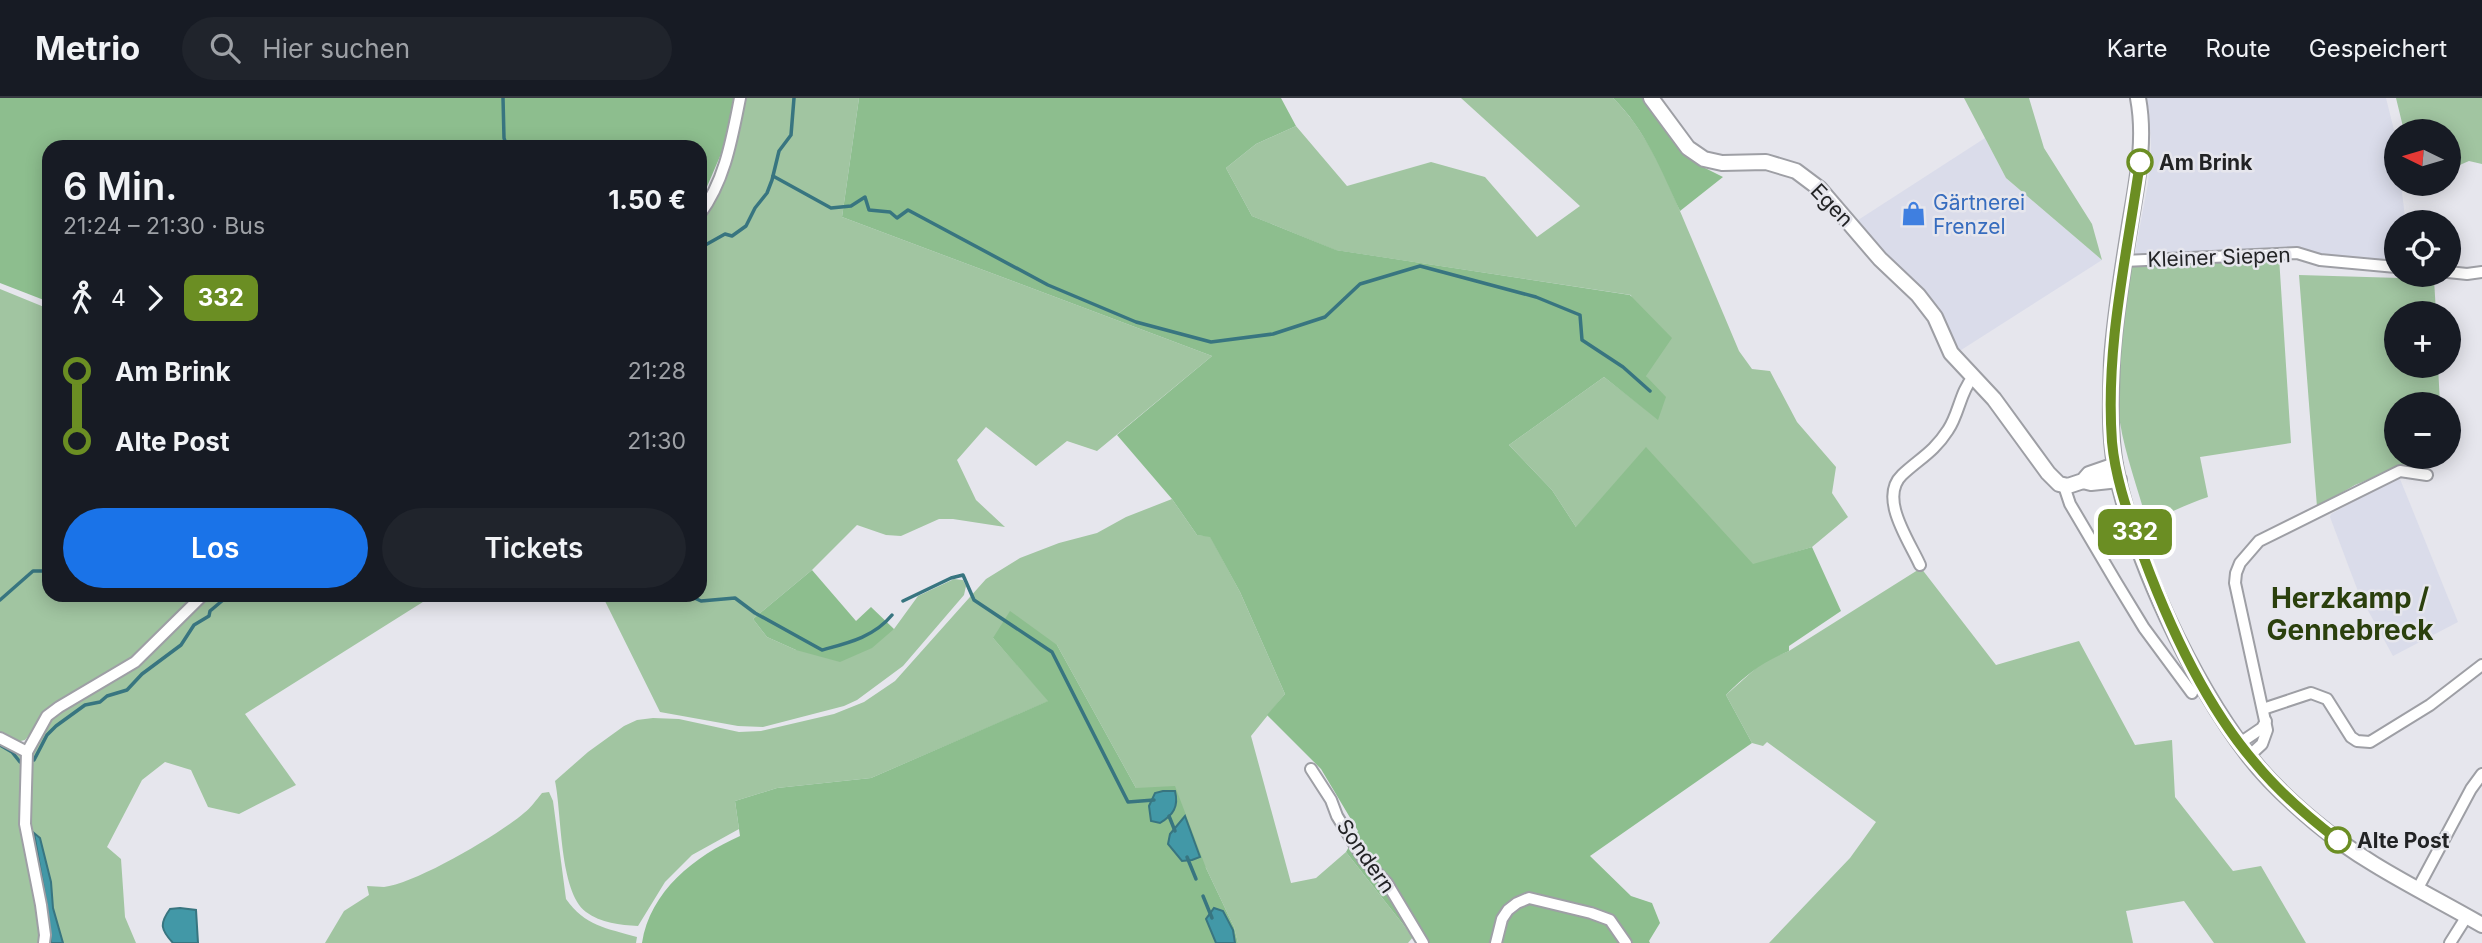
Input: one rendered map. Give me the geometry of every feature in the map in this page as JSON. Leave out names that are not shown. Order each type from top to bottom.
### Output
[{"type":"main road","name":"Egen","points":[[1651,98],[1688,148],[1704,159],[1722,163],[1766,162],[1796,171],[1820,190],[1880,259],[1918,295],[1934,317],[1951,353],[1994,399],[2048,473],[2064,486]]},
{"type":"main road","points":[[2138,98],[2141,148],[2112,358],[2111,423],[2117,472],[2130,520],[2160,601],[2188,659],[2239,743],[2280,790],[2317,824],[2353,851],[2482,925]]},
{"type":"main road","points":[[2064,486],[2083,481],[2089,474],[2117,472]]},
{"type":"street","points":[[707,205],[723,173],[740,98]]},
{"type":"street","name":"Kleiner Siepen","points":[[2124,261],[2297,253],[2320,260],[2384,266]]},
{"type":"street","points":[[2461,273],[2482,272]]},
{"type":"street","points":[[1920,565],[1897,518],[1893,502],[1894,488],[1899,477],[1928,456],[1949,429],[1973,377]]},
{"type":"street","points":[[2249,756],[2265,738],[2265,715],[2235,583],[2236,573],[2245,556],[2259,541],[2400,471],[2427,475]]},
{"type":"street","name":"Egen","points":[[2064,486],[2070,504],[2144,628],[2192,693]]},
{"type":"street","points":[[44,943],[41,905],[25,824],[27,752],[47,716],[135,662],[196,602]]},
{"type":"street","points":[[2265,715],[2316,693],[2327,699],[2351,737],[2364,743],[2370,742],[2430,705],[2482,665]]},
{"type":"street","points":[[2239,743],[2262,728],[2265,715]]},
{"type":"street","points":[[0,738],[27,752]]},
{"type":"street","name":"Sondern","points":[[1311,769],[1364,860],[1387,883],[1423,943]]},
{"type":"street","points":[[2417,890],[2471,789],[2482,774]]},
{"type":"street","points":[[1496,943],[1507,910],[1529,898],[1609,920],[1626,943]]},
{"type":"street","points":[[2450,943],[2468,916]]},
{"type":"shaded area","points":[[2145,98],[2386,98],[2391,119],[2384,119],[2384,196],[2402,196],[2404,210],[2384,210],[2384,262],[2306,252],[2134,258],[2148,183],[2151,146],[2149,109]]},
{"type":"shaded area","points":[[1985,138],[2006,178],[2102,260],[1958,352],[1889,259],[1855,222]]},
{"type":"shaded area","points":[[2400,479],[2458,622],[2393,656],[2359,594],[2330,517],[2392,480]]},
{"type":"green space","points":[[0,98],[737,98],[730,133],[707,187],[707,140],[42,140],[42,299],[0,283]]},
{"type":"green space","points":[[744,98],[859,98],[842,217],[1212,356],[1097,451],[1067,441],[1036,466],[986,427],[957,460],[976,500],[1005,527],[939,519],[901,536],[886,535],[857,525],[812,570],[753,619],[767,637],[796,650],[894,629],[918,596],[954,579],[963,580],[966,586],[964,595],[903,666],[857,700],[844,706],[763,727],[738,726],[660,712],[605,602],[707,602],[707,200]]},
{"type":"green space","points":[[859,98],[1281,98],[1296,126],[1256,144],[1226,168],[1252,216],[1336,250],[1630,295],[1672,338],[1646,376],[1666,397],[1658,420],[1604,377],[1509,445],[1552,490],[1576,527],[1646,447],[1753,564],[1812,547],[1841,611],[1789,646],[1789,651],[1755,670],[1726,695],[1752,743],[1590,856],[1631,896],[1652,903],[1660,923],[1650,943],[1429,943],[1413,937],[1346,852],[1358,831],[1321,769],[1267,715],[1285,694],[1240,592],[1210,537],[1197,535],[1172,499],[1117,435],[1212,356],[842,217]]},
{"type":"green space","points":[[1461,98],[1613,98],[1638,129],[1659,164],[1739,351],[1752,369],[1770,371],[1797,422],[1836,467],[1832,493],[1848,517],[1812,547],[1753,565],[1576,527],[1552,490],[1509,445],[1604,377],[1658,419],[1646,376],[1631,295],[1335,250],[1252,216],[1226,168],[1256,144],[1296,126],[1347,186],[1431,162],[1485,177],[1537,237],[1580,206]]},
{"type":"green space","points":[[1613,98],[1644,98],[1701,166],[1723,177],[1680,211],[1644,137]]},
{"type":"green space","points":[[1964,98],[2029,98],[2044,148],[2092,224],[2102,260],[2006,178]]},
{"type":"green space","points":[[2396,98],[2482,98],[2482,164],[2469,161],[2461,164],[2461,119],[2401,119]]},
{"type":"green space","points":[[2279,257],[2291,443],[2200,457],[2208,497],[2147,522],[2126,451],[2118,408],[2118,354],[2128,264]]},
{"type":"green space","points":[[2299,275],[2384,278],[2384,287],[2434,287],[2435,301],[2384,301],[2384,378],[2439,378],[2439,392],[2384,392],[2384,469],[2395,469],[2355,485],[2317,507]]},
{"type":"green space","points":[[0,289],[42,306],[42,602],[193,602],[147,650],[48,712],[25,740],[16,742],[0,732]]},
{"type":"green space","points":[[1172,499],[1197,535],[1210,536],[1240,592],[1285,694],[1251,736],[1291,883],[1316,878],[1346,852],[1413,937],[1408,943],[1238,943],[1234,927],[1206,868],[1136,788],[1057,645],[993,638],[1049,701],[871,778],[777,788],[735,801],[739,829],[692,855],[665,882],[638,926],[598,919],[586,912],[577,902],[566,870],[555,781],[588,752],[624,726],[637,720],[653,718],[679,719],[739,732],[761,731],[834,714],[864,702],[895,681],[986,579],[1020,558],[1059,543],[1097,533],[1126,517]]},
{"type":"green space","points":[[1921,568],[1996,665],[2079,641],[2135,745],[2172,740],[2175,797],[2233,871],[2261,866],[2306,943],[2214,943],[2184,901],[2126,911],[2133,943],[1769,943],[1850,858],[1876,822],[1767,742],[1763,746],[1752,743],[1726,695],[1764,661],[1789,651]]},
{"type":"green space","points":[[812,570],[856,621],[871,607],[894,629],[872,648],[840,662],[796,650],[767,637],[753,619]]},
{"type":"green space","points":[[197,602],[423,602],[245,714],[296,785],[239,814],[208,807],[191,770],[165,762],[142,780],[107,847],[121,859],[125,917],[136,943],[63,943],[53,908],[51,882],[34,833],[29,829],[30,766],[33,752],[58,711],[100,688]]},
{"type":"green space","points":[[1010,611],[1057,645],[1136,788],[1175,786],[1206,868],[1234,927],[1238,943],[642,943],[654,907],[677,878],[707,854],[740,836],[735,801],[777,788],[871,778],[1048,701],[993,638]]},
{"type":"green space","points":[[0,741],[22,753],[42,943],[0,943]]},
{"type":"green space","points":[[549,792],[553,801],[566,899],[589,921],[637,937],[636,943],[325,943],[344,911],[369,895],[367,886],[398,884],[436,868],[496,833],[527,811],[542,793]]},
{"type":"water","points":[[1175,791],[1174,810],[1160,823],[1151,821],[1149,806],[1155,793]]},
{"type":"water","points":[[1185,816],[1200,857],[1182,861],[1168,844],[1170,834]]},
{"type":"water","points":[[34,833],[40,838],[51,882],[53,908],[63,943],[51,943]]},
{"type":"water","points":[[1214,908],[1223,911],[1233,930],[1235,943],[1216,943],[1206,919]]},
{"type":"water","points":[[170,909],[196,910],[198,943],[173,943],[166,934],[164,919]]},
{"type":"waterway","points":[[503,98],[505,140]]},
{"type":"waterway","points":[[707,244],[725,234],[732,236],[746,226],[767,193],[779,151],[791,135],[794,98]]},
{"type":"waterway","points":[[773,176],[831,208],[851,206],[865,197],[869,210],[890,212],[897,218],[908,210],[1048,285],[1136,322],[1211,342],[1273,334],[1325,317],[1360,284],[1420,266],[1536,297],[1580,315],[1582,340],[1623,367],[1650,391]]},
{"type":"waterway","points":[[0,600],[33,571],[42,571]]},
{"type":"waterway","points":[[903,601],[963,575],[974,600],[1052,652],[1128,802],[1154,800]]},
{"type":"waterway","points":[[707,600],[735,598],[755,613],[822,650],[869,634],[892,615]]},
{"type":"waterway","points":[[34,760],[47,735],[56,726],[85,705],[100,702],[107,696],[127,690],[142,674],[181,645],[194,625],[209,616],[210,611],[221,602]]},
{"type":"waterway","points":[[0,745],[12,752],[20,762]]},
{"type":"waterway","points":[[1169,816],[1175,831]]},
{"type":"waterway","points":[[1187,857],[1196,879]]},
{"type":"waterway","points":[[1203,896],[1212,918]]},
{"type":"bus line","name":"332","points":[[2140,162],[2112,358],[2112,444],[2130,520],[2160,601],[2188,659],[2231,732],[2274,784],[2338,840]]},
{"type":"place","name":"Am Brink","points":[[2140,162]]},
{"type":"place","name":"Gärtnerei Frenzel","points":[[1913,214]]},
{"type":"place","name":"Alte Post","points":[[2338,840]]},
{"type":"district","name":"Herzkamp / Gennebreck","points":[[2350,614]]}]
